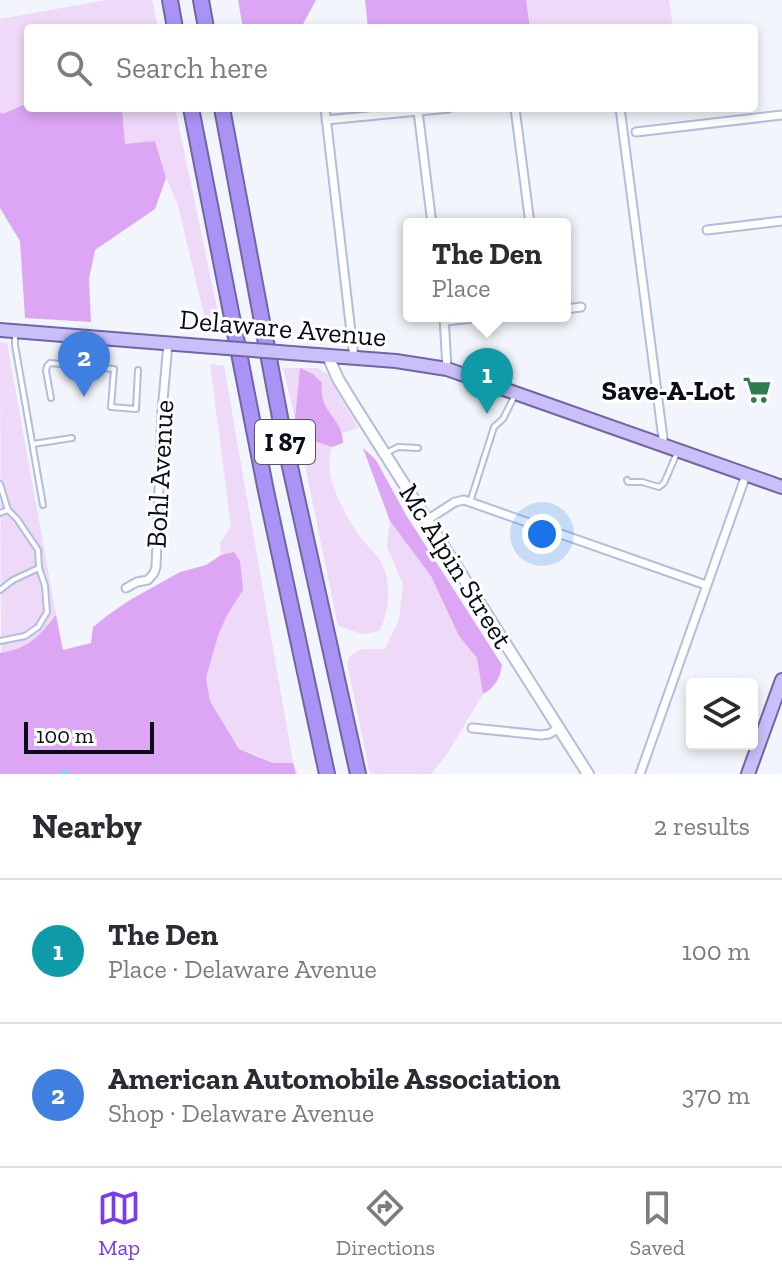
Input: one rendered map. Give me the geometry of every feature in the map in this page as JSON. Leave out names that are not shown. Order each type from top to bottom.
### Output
[{"type":"highway","points":[[170,0],[174,24]]},
{"type":"highway","points":[[201,0],[205,24]]},
{"type":"highway","name":"I 87","points":[[192,112],[266,491],[327,774]]},
{"type":"highway","name":"I 87","points":[[223,112],[285,444],[358,774]]},
{"type":"main road","name":"Delaware Avenue","points":[[0,330],[396,361],[447,369],[782,487]]},
{"type":"main road","points":[[748,774],[782,680]]},
{"type":"street","points":[[325,112],[354,358]]},
{"type":"street","points":[[326,120],[408,112]]},
{"type":"street","points":[[418,112],[431,218]]},
{"type":"street","points":[[516,112],[529,218]]},
{"type":"street","points":[[621,112],[664,446]]},
{"type":"street","points":[[636,132],[782,115]]},
{"type":"street","points":[[707,230],[782,221]]},
{"type":"street","points":[[571,308],[581,307]]},
{"type":"street","points":[[444,322],[447,369]]},
{"type":"street","name":"Bohl Avenue","points":[[126,588],[148,580],[156,567],[168,343]]},
{"type":"street","name":"Mc Alpin Street","points":[[328,356],[338,379],[588,774]]},
{"type":"street","points":[[640,774],[746,475]]},
{"type":"street","points":[[427,520],[455,502],[470,502],[706,585]]},
{"type":"street","points":[[472,728],[541,735],[559,728]]},
{"type":"lane","points":[[15,332],[43,505]]},
{"type":"lane","points":[[82,365],[90,337]]},
{"type":"lane","points":[[90,337],[91,366]]},
{"type":"lane","points":[[51,398],[47,366],[55,363],[91,366],[114,369],[111,407],[136,409],[138,370]]},
{"type":"lane","points":[[470,502],[494,427],[503,419],[516,393]]},
{"type":"lane","points":[[33,444],[72,438]]},
{"type":"lane","points":[[385,454],[398,447],[418,448]]},
{"type":"lane","points":[[627,480],[659,487],[664,483],[678,451]]},
{"type":"lane","points":[[0,484],[8,510],[38,550],[47,612],[38,627],[25,636],[0,641]]},
{"type":"lane","points":[[0,513],[8,510]]},
{"type":"lane","points":[[0,590],[39,568]]},
{"type":"shaded area","points":[[106,0],[152,0],[157,24],[24,24],[24,105],[2,114],[0,19]]},
{"type":"shaded area","points":[[238,0],[316,0],[303,24],[242,24]]},
{"type":"shaded area","points":[[365,0],[526,0],[529,24],[368,24]]},
{"type":"shaded area","points":[[526,0],[669,0],[672,24],[529,24]]},
{"type":"shaded area","points":[[24,105],[24,112],[122,112],[125,144],[155,141],[166,178],[155,209],[95,250],[89,279],[91,322],[25,318],[20,241],[0,208],[0,112],[2,114]]},
{"type":"shaded area","points":[[122,112],[176,112],[222,332],[208,332],[178,205],[155,141],[125,145]]},
{"type":"shaded area","points":[[0,342],[7,343],[56,615],[25,648],[1,653]]},
{"type":"shaded area","points":[[210,364],[224,366],[293,763],[273,763],[239,749],[210,701],[206,678],[227,615],[234,552],[221,555],[220,543],[231,526]]},
{"type":"shaded area","points":[[283,368],[317,368],[327,374],[358,428],[343,433],[326,409],[321,393],[300,369],[295,418]]},
{"type":"shaded area","points":[[300,368],[322,383],[324,402],[340,428],[343,443],[332,447],[299,436],[295,418]]},
{"type":"shaded area","points":[[299,436],[332,447],[330,469],[341,504],[358,534],[382,564],[388,598],[380,631],[362,634],[338,626]]},
{"type":"shaded area","points":[[363,448],[376,460],[406,515],[502,665],[496,682],[483,694],[477,658],[459,636],[431,576],[390,521]]},
{"type":"shaded area","points":[[390,521],[431,576],[459,636],[477,658],[481,676],[483,694],[447,754],[431,774],[370,774],[347,663],[351,655],[362,649],[385,649],[399,620],[403,584],[387,547]]},
{"type":"shaded area","points":[[234,552],[240,561],[243,590],[218,636],[206,678],[210,701],[239,749],[273,763],[293,763],[296,774],[0,774],[0,653],[32,641],[56,615],[63,650],[91,643],[93,627],[130,600],[180,572],[206,565],[221,555]]},
{"type":"waterway","points":[[59,774],[68,771]]},
{"type":"place","name":"Save-A-Lot","points":[[757,390]]},
{"type":"place","name":"American Automobile Association","points":[[84,397]]},
{"type":"place","name":"The Den","points":[[487,414]]}]
